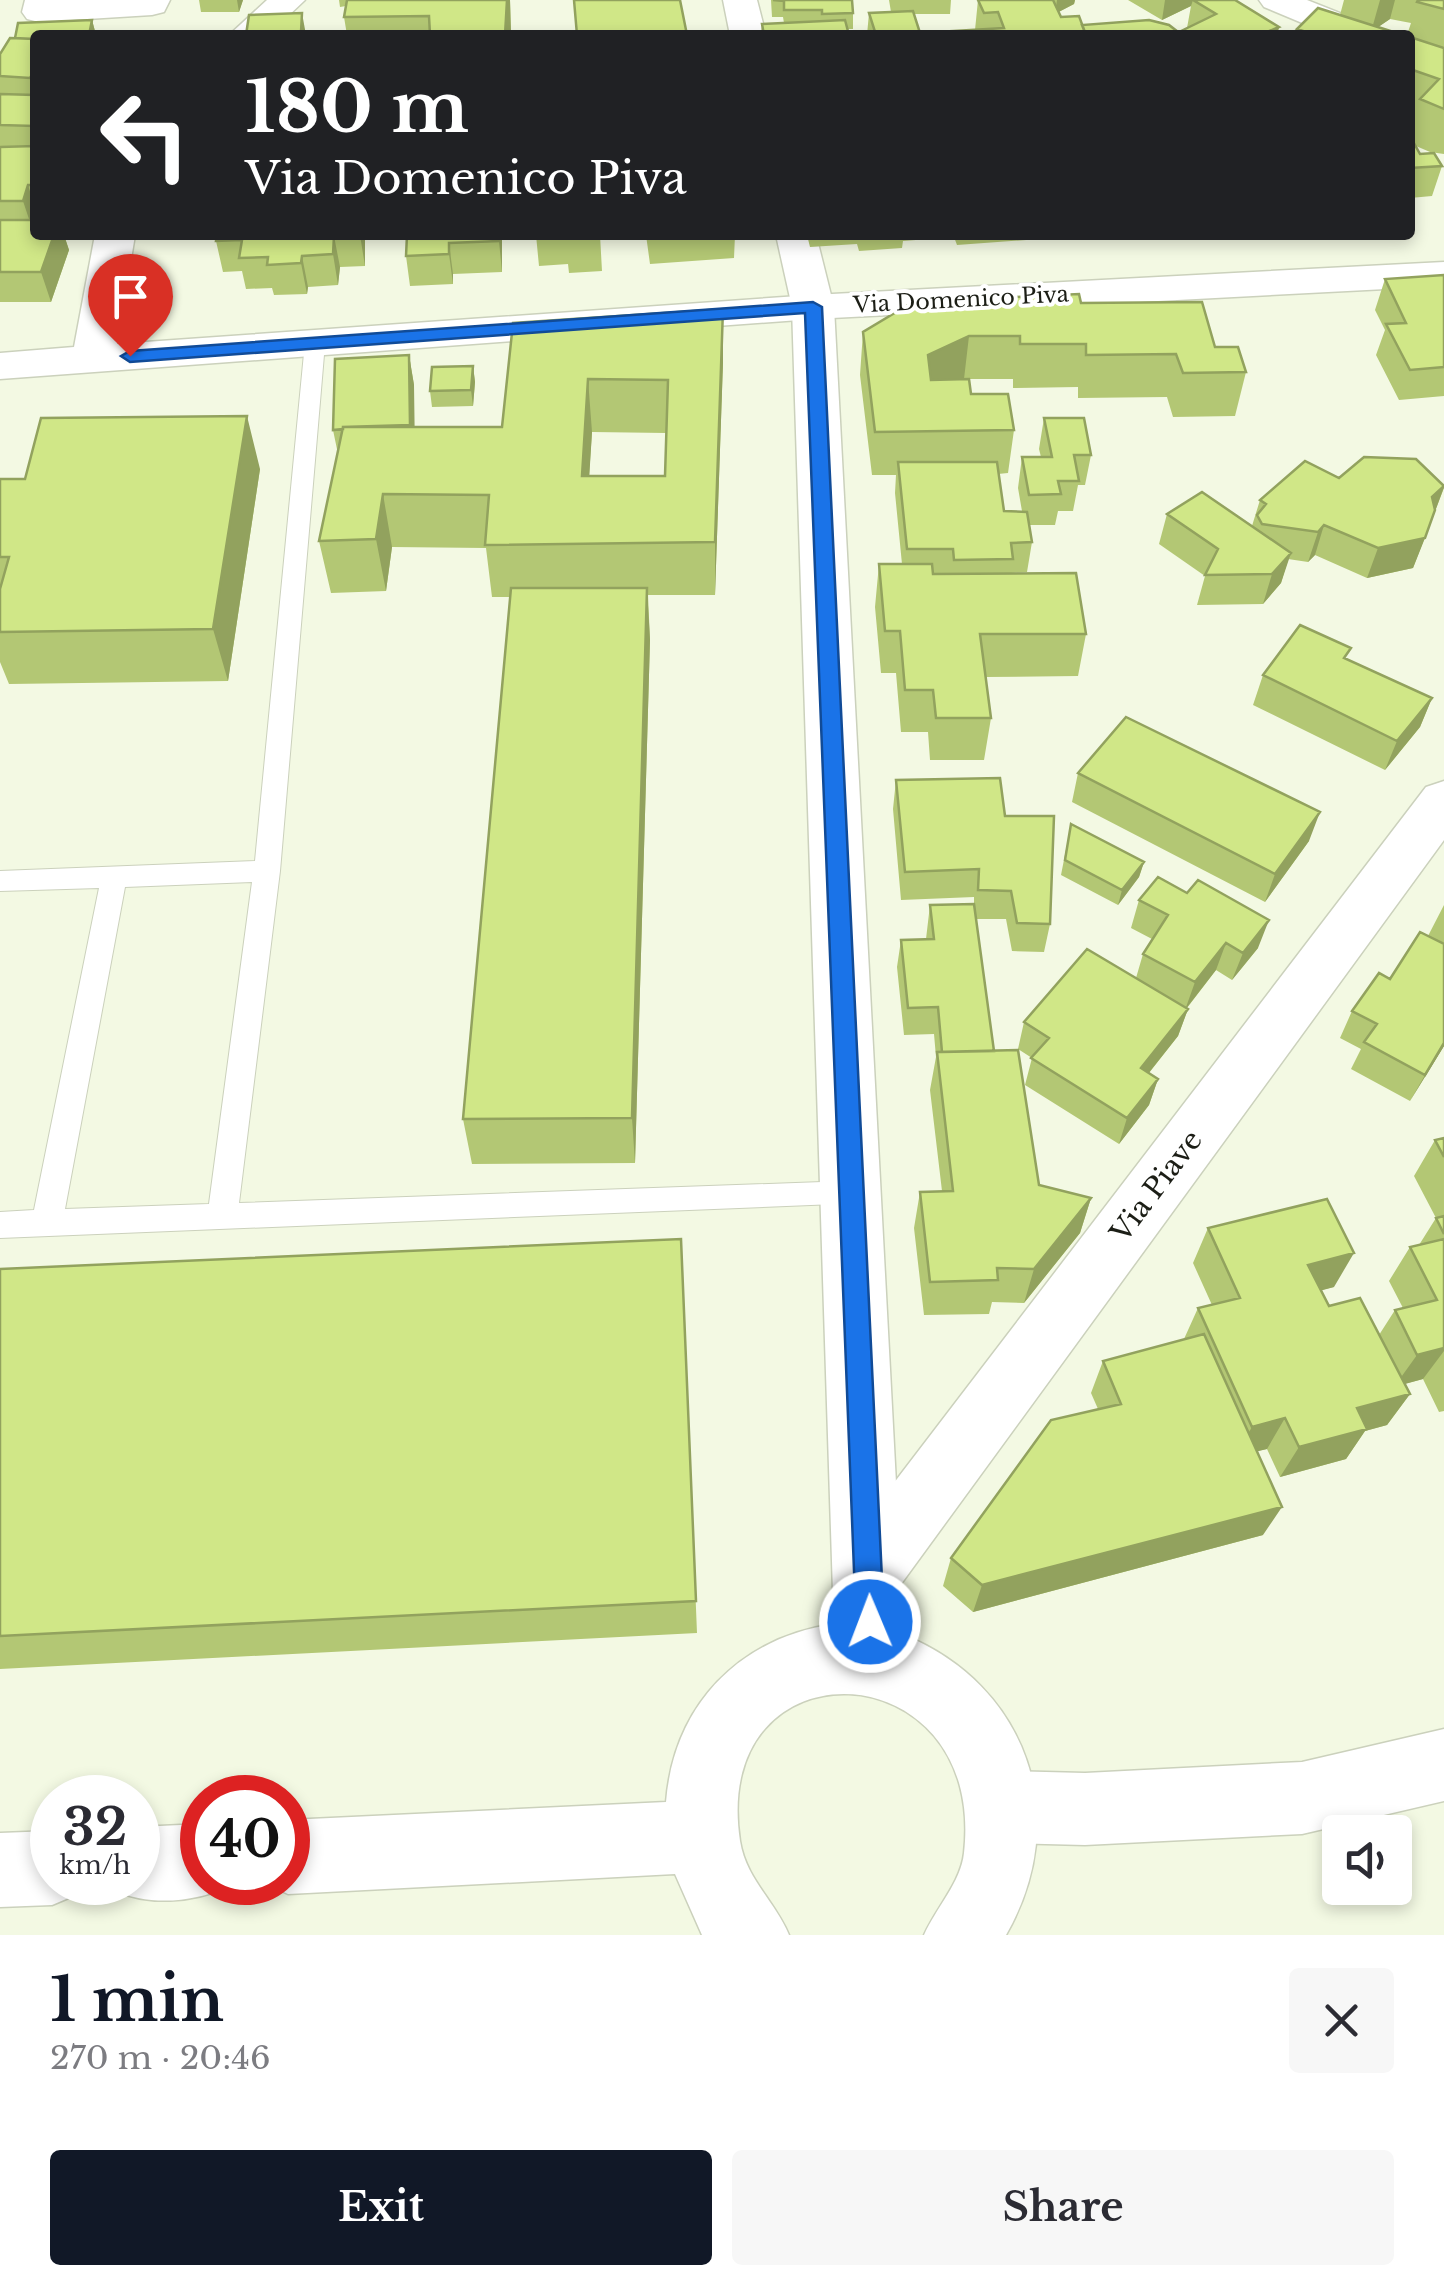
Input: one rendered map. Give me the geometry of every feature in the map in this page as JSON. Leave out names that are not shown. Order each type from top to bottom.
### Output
[{"type":"street","points":[[0,15],[40,6],[152,4],[153,0]]},
{"type":"street","points":[[252,30],[288,0]]},
{"type":"street","points":[[740,0],[747,30]]},
{"type":"street","points":[[1276,0],[1350,30]]},
{"type":"street","points":[[93,359],[114,240]]},
{"type":"street","points":[[797,240],[813,307],[870,1658]]},
{"type":"street","name":"Via Domenico Piva","points":[[0,366],[813,307],[1444,274]]},
{"type":"street","name":"Via Piave","points":[[869,1571],[1444,801]]},
{"type":"street","points":[[752,1935],[714,1884],[700,1834],[702,1783],[717,1736],[745,1697],[782,1670],[824,1656],[870,1658],[918,1675],[959,1707],[988,1752],[1004,1807],[1001,1855],[987,1900],[962,1935]]},
{"type":"street","points":[[1004,1807],[1085,1809],[1302,1798],[1444,1766]]},
{"type":"street","points":[[310,1856],[645,1841],[700,1834]]},
{"type":"street","points":[[0,1870],[30,1869]]},
{"type":"lane","points":[[222,1218],[267,870],[315,343]]},
{"type":"lane","points":[[0,881],[267,870]]},
{"type":"lane","points":[[47,1223],[114,877]]},
{"type":"lane","points":[[0,1225],[849,1194]]},
{"type":"building","points":[[347,0],[507,0],[505,30],[430,30],[429,16],[344,17]]},
{"type":"building","points":[[574,0],[680,0],[686,30],[577,30]]},
{"type":"building","points":[[773,0],[852,0],[853,13],[784,10],[784,1]]},
{"type":"building","points":[[978,0],[1053,0],[1061,17],[1079,16],[1084,30],[970,30],[1004,28],[998,12],[984,13]]},
{"type":"building","points":[[1193,0],[1235,0],[1279,27],[1183,30],[1216,14]]},
{"type":"building","points":[[1444,0],[1444,9],[1417,2]]},
{"type":"building","points":[[1318,8],[1387,30],[1300,30],[1297,29]]},
{"type":"building","points":[[913,11],[919,30],[874,30],[869,13]]},
{"type":"building","points":[[302,13],[301,30],[247,30],[249,15]]},
{"type":"building","points":[[92,20],[90,30],[30,30],[30,39],[15,38],[18,23]]},
{"type":"building","points":[[845,20],[848,30],[763,30],[762,24]]},
{"type":"building","points":[[1149,20],[1176,30],[1084,30],[1082,25]]},
{"type":"building","points":[[10,38],[30,39],[30,78],[0,76],[0,54]]},
{"type":"building","points":[[1415,39],[1444,48],[1444,109],[1420,99],[1439,79],[1415,71]]},
{"type":"building","points":[[0,94],[30,95],[30,126],[0,125]]},
{"type":"building","points":[[1415,145],[1420,154],[1434,153],[1442,166],[1415,168]]},
{"type":"building","points":[[30,146],[30,185],[23,201],[0,201],[0,147]]},
{"type":"building","points":[[0,220],[30,220],[30,240],[52,240],[41,272],[0,272]]},
{"type":"building","points":[[242,240],[334,240],[333,254],[302,256],[301,263],[267,265],[268,257],[239,258]]},
{"type":"building","points":[[407,240],[499,240],[449,243],[449,254],[406,256]]},
{"type":"building","points":[[1444,275],[1444,367],[1410,370],[1386,324],[1406,323],[1385,279]]},
{"type":"building","points":[[1079,294],[1081,303],[1202,302],[1215,347],[1238,347],[1246,372],[1183,373],[1176,354],[1086,355],[1086,344],[1020,344],[1020,336],[969,336],[928,355],[931,380],[969,379],[971,394],[1008,394],[1014,430],[875,432],[863,332],[913,302]]},
{"type":"building","points":[[723,309],[715,542],[485,545],[489,495],[383,494],[376,539],[319,541],[343,427],[502,427],[513,323]],"holes":[[[588,379],[668,380],[665,476],[582,476]]]},
{"type":"building","points":[[409,355],[410,425],[333,430],[335,359]]},
{"type":"building","points":[[473,366],[471,390],[430,391],[432,367]]},
{"type":"building","points":[[247,416],[213,629],[0,632],[0,589],[9,557],[0,557],[0,479],[25,479],[41,418]]},
{"type":"building","points":[[1044,418],[1084,418],[1091,455],[1074,455],[1079,481],[1058,481],[1061,494],[1029,495],[1022,457],[1052,457]]},
{"type":"building","points":[[1364,457],[1416,459],[1444,486],[1432,497],[1435,510],[1425,538],[1378,548],[1324,525],[1318,532],[1262,524],[1257,515],[1266,504],[1260,500],[1305,461],[1339,478]]},
{"type":"building","points":[[898,462],[997,462],[1004,511],[1027,512],[1032,542],[1011,543],[1013,559],[954,560],[953,549],[907,549]]},
{"type":"building","points":[[1202,492],[1291,553],[1272,574],[1205,575],[1218,549],[1167,514]]},
{"type":"building","points":[[879,564],[932,564],[933,574],[1076,573],[1086,634],[980,634],[991,718],[936,718],[933,690],[905,690],[900,631],[885,631]]},
{"type":"building","points":[[511,588],[647,588],[632,1118],[463,1119]]},
{"type":"building","points":[[1300,625],[1351,648],[1344,658],[1432,698],[1397,741],[1263,675]]},
{"type":"building","points":[[1126,717],[1320,812],[1275,874],[1078,773]]},
{"type":"building","points":[[1000,778],[1005,816],[1054,816],[1050,924],[1017,923],[1011,891],[978,890],[979,869],[905,872],[896,780]]},
{"type":"building","points":[[1071,824],[1144,862],[1122,890],[1065,860]]},
{"type":"building","points":[[1158,877],[1187,893],[1198,880],[1269,920],[1243,953],[1226,943],[1195,982],[1143,954],[1168,915],[1139,900]]},
{"type":"building","points":[[974,904],[994,1051],[942,1052],[938,1007],[908,1008],[901,940],[934,939],[930,905]]},
{"type":"building","points":[[1420,932],[1444,944],[1444,1043],[1425,1075],[1364,1042],[1377,1024],[1352,1011],[1379,973],[1390,979]]},
{"type":"building","points":[[1087,949],[1188,1009],[1141,1068],[1158,1079],[1127,1118],[1031,1058],[1049,1038],[1024,1022]]},
{"type":"building","points":[[1018,1050],[1039,1185],[1091,1198],[1034,1269],[997,1268],[998,1280],[930,1282],[920,1192],[953,1191],[937,1052]]},
{"type":"building","points":[[1444,1138],[1444,1157],[1435,1140]]},
{"type":"building","points":[[1327,1199],[1354,1253],[1308,1265],[1329,1306],[1360,1298],[1410,1394],[1357,1408],[1367,1429],[1299,1447],[1285,1418],[1252,1427],[1198,1308],[1240,1298],[1208,1228]]},
{"type":"building","points":[[1444,1216],[1444,1234],[1436,1218]]},
{"type":"building","points":[[681,1239],[696,1601],[0,1636],[0,1269]]},
{"type":"building","points":[[1444,1239],[1444,1348],[1417,1355],[1395,1310],[1437,1300],[1410,1247]]},
{"type":"building","points":[[1204,1334],[1282,1507],[982,1585],[951,1558],[1051,1420],[1121,1404],[1103,1361]]},
{"type":"route","points":[[130,356],[813,307],[870,1622]]}]
